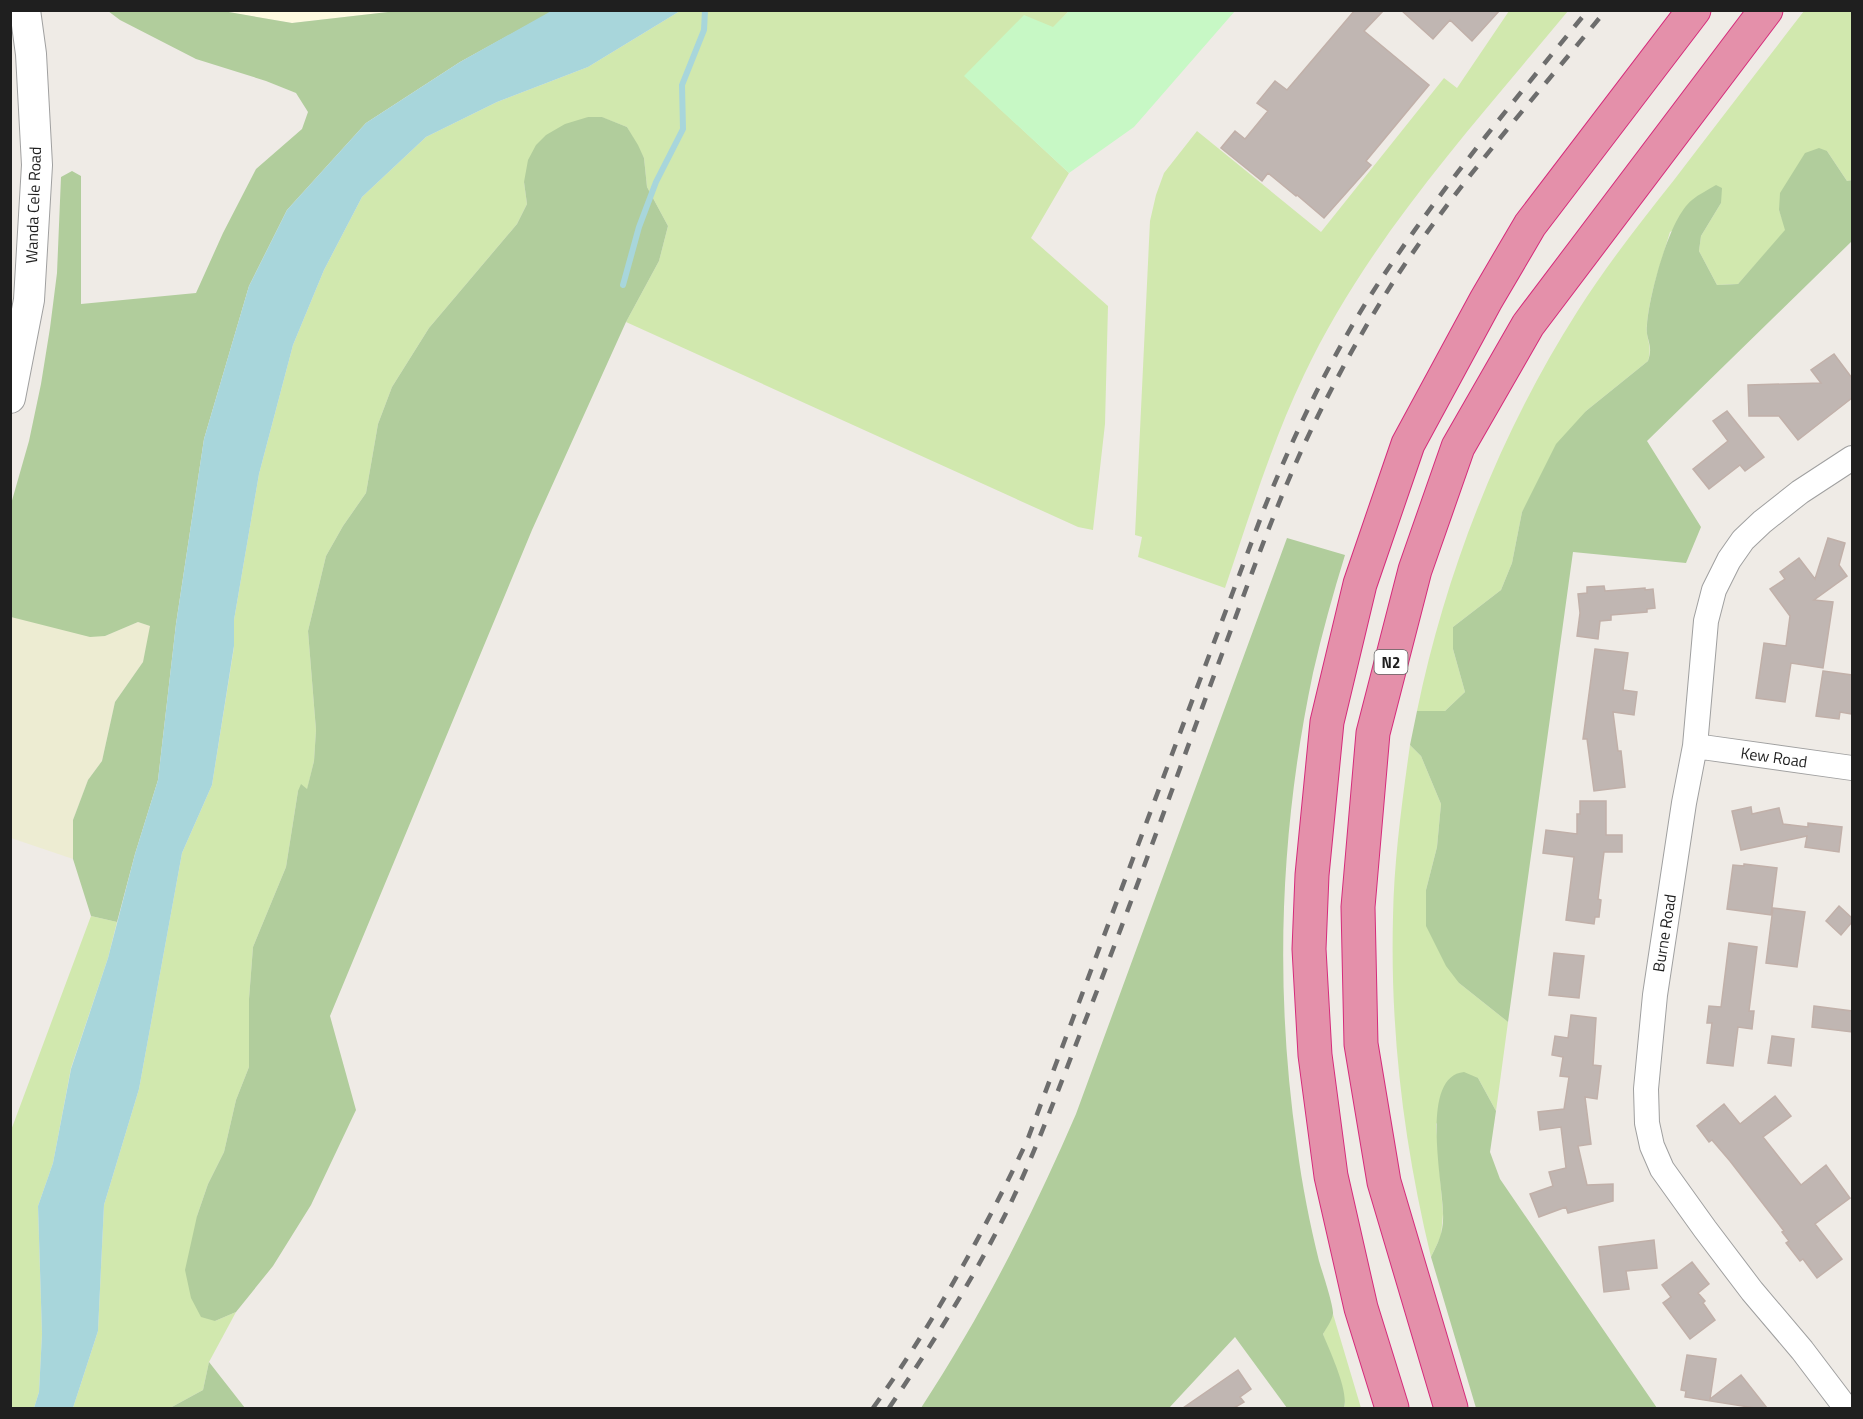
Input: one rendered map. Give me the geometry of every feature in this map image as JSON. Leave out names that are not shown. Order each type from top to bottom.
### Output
[{"type":"highway","points":[[1392,1408],[1361,1308],[1331,1176],[1315,1055],[1309,949],[1312,875],[1327,722],[1360,584],[1408,444],[1485,300],[1530,225],[1694,10]]},
{"type":"highway","name":"N2","points":[[1451,1408],[1384,1182],[1361,1044],[1358,907],[1373,733],[1414,570],[1458,447],[1528,325],[1766,10]]},
{"type":"street","name":"Wanda Cele Road","points":[[10,398],[29,300],[37,165],[31,54],[25,10]]},
{"type":"street","name":"Burne Road","points":[[1846,1408],[1802,1350],[1752,1291],[1662,1169],[1652,1146],[1647,1123],[1646,1089],[1655,995],[1684,802],[1695,746],[1706,621],[1714,590],[1729,560],[1743,540],[1762,522],[1800,492],[1847,468]]},
{"type":"street","name":"Kew Road","points":[[1695,746],[1852,768]]},
{"type":"shaded area","points":[[223,11],[392,11],[292,23]]},
{"type":"green space","points":[[392,10],[553,11],[460,62],[366,123],[287,210],[249,286],[204,439],[176,624],[158,780],[117,922],[91,916],[73,859],[73,820],[88,780],[102,761],[115,702],[143,662],[150,626],[138,622],[105,636],[90,637],[11,617],[11,504],[29,441],[50,328],[57,273],[61,177],[72,171],[81,176],[81,304],[196,293],[223,233],[256,169],[302,129],[308,112],[296,93],[196,59],[120,20],[108,11],[223,11],[292,23]]},
{"type":"green space","points":[[680,11],[1069,11],[1053,28],[965,76],[1069,173],[1031,238],[1108,306],[1105,424],[1093,530],[1078,527],[626,322],[659,261],[668,226],[647,187],[644,158],[627,127],[601,117],[588,117],[524,182],[527,204],[517,224],[429,328],[392,387],[378,424],[366,493],[326,556],[308,631],[316,730],[314,761],[307,790],[298,791],[286,867],[253,947],[249,999],[249,1067],[236,1100],[224,1152],[208,1184],[197,1216],[215,1321],[236,1312],[209,1362],[203,1390],[170,1408],[73,1408],[98,1331],[104,1205],[139,1089],[182,853],[212,785],[234,647],[234,620],[259,474],[293,345],[324,270],[362,197],[426,137],[497,102],[588,67]]},
{"type":"green space","points":[[1069,11],[1235,11],[1134,127],[1069,173],[964,76],[1024,15],[1053,27]]},
{"type":"green space","points":[[1509,11],[1568,11],[1425,185],[1359,276],[1330,325],[1292,401],[1225,588],[1138,557],[1142,537],[1135,535],[1150,221],[1164,173],[1197,131],[1321,232],[1444,78],[1457,88]]},
{"type":"green space","points":[[1804,11],[1852,11],[1852,180],[1847,181],[1827,151],[1779,210],[1786,230],[1738,284],[1717,285],[1699,251],[1701,236],[1721,203],[1670,232],[1648,312],[1647,329],[1650,350],[1648,361],[1586,411],[1522,512],[1512,563],[1501,590],[1453,627],[1453,649],[1465,692],[1445,711],[1417,711],[1443,607],[1479,504],[1500,455],[1549,358],[1611,261]]},
{"type":"green space","points":[[588,117],[602,117],[627,127],[638,145],[644,158],[647,187],[668,226],[659,261],[626,322],[532,530],[330,1016],[356,1110],[311,1205],[273,1266],[236,1312],[215,1321],[201,1317],[191,1298],[185,1270],[197,1216],[208,1184],[224,1152],[236,1100],[249,1067],[249,999],[253,947],[286,867],[298,791],[301,784],[307,789],[314,761],[316,730],[308,631],[326,556],[366,493],[378,424],[392,387],[429,328],[517,224],[527,204],[524,182],[528,160],[536,145],[546,135],[565,124]]},
{"type":"green space","points":[[1819,148],[1827,151],[1847,181],[1852,180],[1852,241],[1647,441],[1701,527],[1686,563],[1573,552],[1508,1022],[1459,983],[1446,966],[1426,926],[1426,890],[1437,847],[1441,804],[1421,756],[1410,745],[1417,711],[1445,711],[1465,692],[1453,649],[1453,627],[1501,590],[1512,563],[1522,512],[1556,444],[1586,411],[1648,361],[1650,346],[1647,325],[1656,277],[1668,240],[1684,209],[1695,198],[1716,185],[1722,188],[1721,203],[1701,236],[1699,251],[1717,285],[1738,284],[1785,230],[1779,210],[1780,193],[1805,153]]},
{"type":"green space","points":[[1287,538],[1345,555],[1316,658],[1293,790],[1287,850],[1283,968],[1285,1027],[1299,1161],[1312,1233],[1333,1310],[1323,1334],[1344,1392],[1344,1408],[1287,1408],[1235,1337],[1169,1408],[921,1408],[965,1337],[1005,1264],[1076,1114]]},
{"type":"green space","points":[[11,617],[105,636],[138,622],[151,626],[143,662],[115,702],[102,761],[88,780],[73,820],[73,859],[11,838]]},
{"type":"green space","points":[[1410,745],[1421,756],[1441,804],[1437,847],[1426,890],[1459,983],[1508,1022],[1496,1111],[1478,1078],[1436,1124],[1443,1214],[1441,1236],[1431,1257],[1406,1131],[1394,1003],[1395,874]]},
{"type":"green space","points":[[91,916],[117,922],[108,958],[71,1068],[53,1163],[38,1206],[42,1334],[39,1392],[34,1408],[11,1408],[10,1133]]},
{"type":"green space","points":[[1464,1072],[1478,1078],[1496,1111],[1490,1152],[1500,1179],[1657,1408],[1476,1408],[1431,1257],[1443,1225],[1437,1133],[1438,1110],[1442,1092],[1450,1078]]},
{"type":"green space","points":[[1333,1314],[1361,1408],[1344,1408],[1345,1404],[1323,1334]]},
{"type":"green space","points":[[209,1362],[245,1408],[170,1408],[203,1390]]},
{"type":"water","points":[[553,10],[680,11],[588,67],[497,102],[426,137],[362,197],[324,270],[293,345],[259,474],[234,620],[234,646],[212,785],[182,853],[139,1089],[104,1205],[98,1331],[73,1408],[34,1408],[39,1392],[42,1334],[38,1206],[53,1163],[71,1069],[108,958],[135,854],[158,780],[176,624],[204,439],[249,286],[287,210],[366,123],[460,62]]},
{"type":"building","points":[[1355,10],[1384,10],[1364,31],[1429,85],[1366,161],[1371,165],[1324,218],[1268,173],[1262,181],[1221,148],[1235,131],[1245,139],[1268,111],[1257,103],[1275,81],[1287,90]]},
{"type":"building","points":[[1401,10],[1500,10],[1472,41],[1450,20],[1433,39]]},
{"type":"building","points":[[1834,354],[1852,378],[1852,398],[1798,440],[1779,416],[1749,416],[1748,385],[1821,383],[1811,370]]},
{"type":"building","points":[[1727,411],[1764,457],[1745,471],[1740,465],[1709,489],[1693,469],[1728,441],[1713,421]]},
{"type":"building","points":[[1828,538],[1845,543],[1839,565],[1847,576],[1814,600],[1833,602],[1823,668],[1791,663],[1785,702],[1756,698],[1764,643],[1786,646],[1790,616],[1770,589],[1785,579],[1780,572],[1799,558],[1815,579]]},
{"type":"building","points":[[1604,586],[1605,591],[1653,589],[1655,608],[1647,609],[1647,612],[1611,615],[1611,620],[1600,621],[1598,639],[1577,636],[1580,613],[1578,594],[1587,593],[1587,587]]},
{"type":"building","points":[[1595,649],[1628,653],[1623,690],[1637,692],[1634,715],[1613,712],[1625,787],[1594,791],[1587,739],[1583,739]]},
{"type":"building","points":[[1823,671],[1852,675],[1852,714],[1840,712],[1839,719],[1816,716]]},
{"type":"building","points":[[1580,801],[1606,801],[1606,835],[1622,835],[1622,852],[1604,852],[1598,899],[1601,900],[1599,917],[1595,917],[1594,924],[1566,920],[1574,857],[1543,853],[1546,830],[1577,834],[1577,814],[1580,814]]},
{"type":"building","points":[[1751,807],[1752,814],[1779,808],[1783,824],[1808,827],[1808,823],[1842,827],[1839,852],[1805,847],[1807,836],[1741,850],[1732,811]]},
{"type":"building","points":[[1744,864],[1777,868],[1771,915],[1727,909],[1733,865],[1744,866]]},
{"type":"building","points":[[1839,906],[1852,918],[1852,922],[1841,935],[1826,921]]},
{"type":"building","points":[[1773,908],[1805,912],[1797,967],[1766,963]]},
{"type":"building","points":[[1729,943],[1757,947],[1749,1011],[1754,1011],[1752,1029],[1738,1027],[1733,1066],[1707,1063],[1712,1023],[1707,1023],[1709,1006],[1721,1007]]},
{"type":"building","points":[[1554,953],[1584,956],[1579,998],[1549,995]]},
{"type":"building","points":[[1814,1006],[1852,1011],[1852,1032],[1812,1027]]},
{"type":"building","points":[[1571,1015],[1596,1018],[1593,1065],[1601,1066],[1597,1099],[1585,1097],[1591,1144],[1578,1146],[1587,1185],[1613,1184],[1613,1201],[1568,1213],[1566,1207],[1539,1217],[1530,1194],[1553,1186],[1549,1172],[1566,1168],[1561,1127],[1540,1130],[1538,1112],[1564,1109],[1569,1077],[1560,1076],[1563,1057],[1552,1055],[1555,1036],[1568,1038]]},
{"type":"building","points":[[1772,1036],[1794,1039],[1791,1066],[1768,1063]]},
{"type":"building","points":[[1775,1096],[1791,1116],[1763,1137],[1801,1185],[1826,1165],[1850,1198],[1815,1224],[1842,1259],[1817,1278],[1803,1259],[1800,1261],[1786,1243],[1789,1241],[1782,1232],[1784,1231],[1730,1161],[1712,1140],[1709,1142],[1697,1126],[1724,1104],[1740,1124]]},
{"type":"building","points":[[1654,1240],[1657,1268],[1626,1271],[1629,1289],[1604,1292],[1599,1247]]},
{"type":"building","points":[[1692,1262],[1709,1284],[1698,1293],[1715,1320],[1690,1339],[1663,1303],[1671,1297],[1662,1285]]},
{"type":"building","points":[[1687,1355],[1716,1359],[1710,1399],[1741,1375],[1767,1408],[1685,1397],[1686,1391],[1681,1390]]},
{"type":"building","points":[[1238,1370],[1251,1389],[1240,1397],[1244,1402],[1234,1408],[1183,1408]]},
{"type":"waterway","points":[[623,285],[639,227],[656,182],[683,129],[682,85],[704,30],[705,10]]},
{"type":"railway","points":[[873,1408],[916,1344],[956,1278],[1027,1141],[1264,509],[1324,377],[1367,301],[1418,225],[1473,152],[1588,10]]},
{"type":"railway","points":[[889,1408],[933,1341],[974,1272],[1022,1178],[1116,941],[1269,527],[1291,473],[1325,402],[1373,315],[1422,239],[1499,139],[1606,10]]}]
